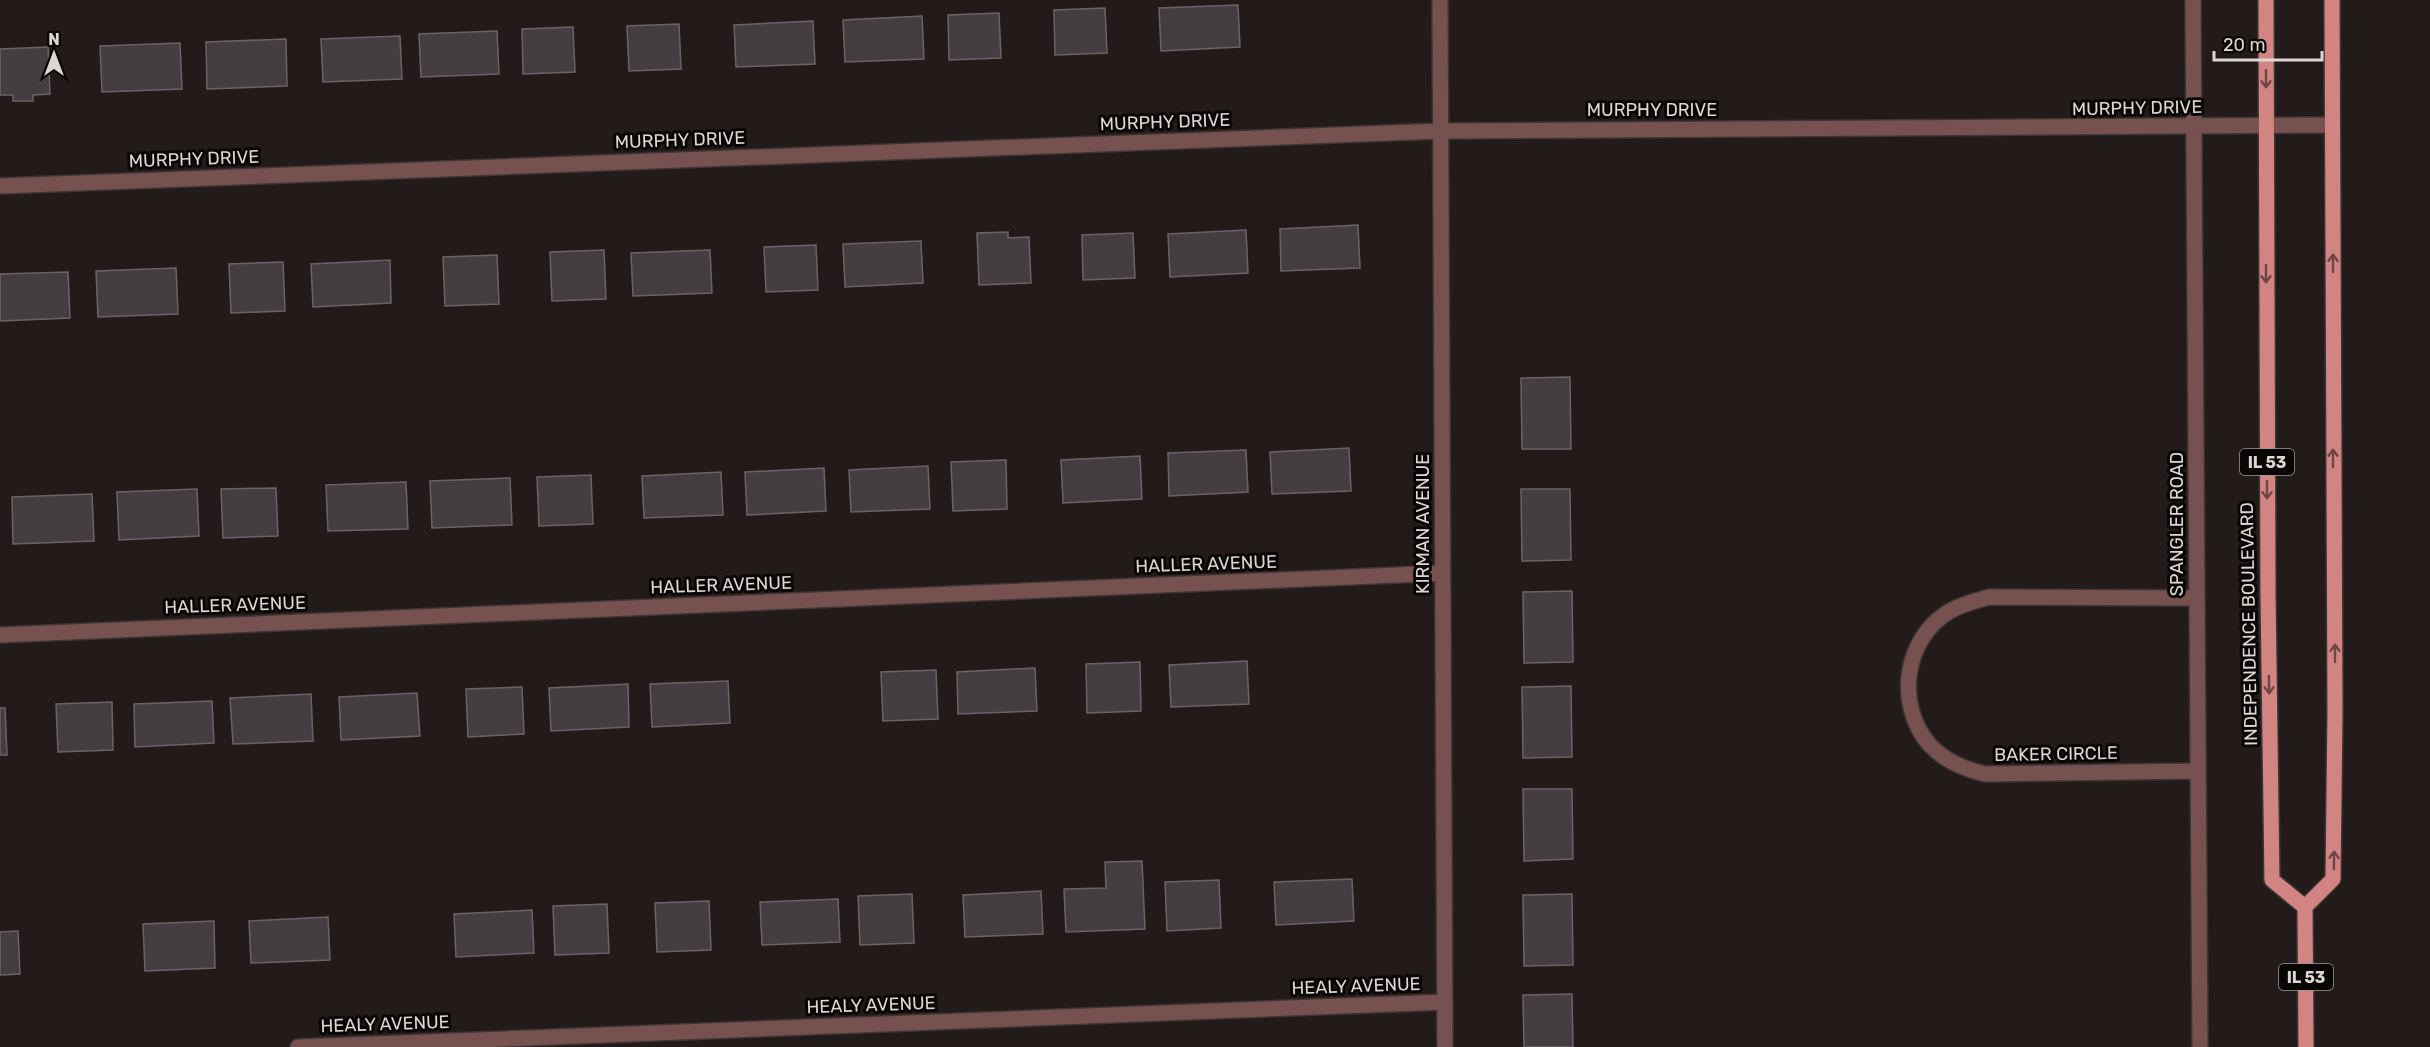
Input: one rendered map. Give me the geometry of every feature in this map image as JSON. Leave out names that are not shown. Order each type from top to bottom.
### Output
[{"type":"main road","name":"INDEPENDENCE BOULEVARD","points":[[2266,0],[2268,595],[2272,880],[2305,908]]},
{"type":"main road","points":[[2305,908],[2333,879],[2335,700],[2332,0]]},
{"type":"main road","name":"IL 53","points":[[2305,908],[2306,1047]]},
{"type":"street","name":"KIRMAN AVENUE","points":[[1440,0],[1445,1047]]},
{"type":"street","name":"SPANGLER ROAD","points":[[2193,0],[2200,1047]]},
{"type":"street","name":"MURPHY DRIVE","points":[[0,186],[1440,131],[2332,125]]},
{"type":"street","name":"HALLER AVENUE","points":[[0,635],[1443,573]]},
{"type":"street","name":"BAKER CIRCLE","points":[[2197,598],[1989,597],[1968,602],[1940,619],[1919,643],[1911,663],[1908,684],[1910,705],[1917,726],[1929,744],[1945,758],[1964,769],[1985,774],[2198,771]]},
{"type":"street","name":"HEALY AVENUE","points":[[298,1047],[1445,1002]]},
{"type":"building","points":[[1238,5],[1240,47],[1161,51],[1159,8]]},
{"type":"building","points":[[1105,8],[1107,53],[1055,55],[1054,10]]},
{"type":"building","points":[[999,13],[1001,58],[949,60],[948,15]]},
{"type":"building","points":[[922,16],[924,59],[845,62],[843,20]]},
{"type":"building","points":[[813,21],[815,64],[736,67],[734,25]]},
{"type":"building","points":[[679,24],[681,69],[629,71],[627,26]]},
{"type":"building","points":[[573,27],[575,72],[523,74],[522,29]]},
{"type":"building","points":[[497,31],[499,74],[421,77],[419,34]]},
{"type":"building","points":[[400,36],[402,79],[323,82],[321,39]]},
{"type":"building","points":[[286,39],[287,86],[207,89],[206,42]]},
{"type":"building","points":[[180,43],[182,89],[102,92],[100,46]]},
{"type":"building","points":[[48,47],[50,94],[33,95],[33,101],[13,101],[13,95],[0,95],[0,49]]},
{"type":"building","points":[[1358,225],[1360,268],[1281,271],[1280,229]]},
{"type":"building","points":[[1246,230],[1248,273],[1170,277],[1168,234]]},
{"type":"building","points":[[1008,232],[1008,238],[1029,237],[1031,283],[979,285],[977,233]]},
{"type":"building","points":[[1133,233],[1135,278],[1083,280],[1082,235]]},
{"type":"building","points":[[921,241],[923,283],[845,287],[843,244]]},
{"type":"building","points":[[816,245],[818,290],[766,292],[764,247]]},
{"type":"building","points":[[604,250],[606,299],[552,301],[550,252]]},
{"type":"building","points":[[710,250],[712,293],[633,296],[631,253]]},
{"type":"building","points":[[497,255],[499,304],[445,306],[443,257]]},
{"type":"building","points":[[390,260],[391,303],[313,307],[311,264]]},
{"type":"building","points":[[283,262],[285,311],[231,313],[229,264]]},
{"type":"building","points":[[176,268],[178,314],[98,317],[96,271]]},
{"type":"building","points":[[68,272],[70,318],[0,321],[0,274]]},
{"type":"building","points":[[1570,377],[1571,449],[1522,449],[1521,378]]},
{"type":"building","points":[[1349,448],[1351,491],[1272,494],[1270,452]]},
{"type":"building","points":[[1246,450],[1248,492],[1169,496],[1168,453]]},
{"type":"building","points":[[1140,456],[1142,499],[1063,503],[1061,460]]},
{"type":"building","points":[[1006,460],[1007,509],[953,511],[951,462]]},
{"type":"building","points":[[928,466],[930,509],[851,512],[849,470]]},
{"type":"building","points":[[824,468],[826,511],[747,515],[745,472]]},
{"type":"building","points":[[721,472],[723,515],[644,518],[642,476]]},
{"type":"building","points":[[591,475],[593,524],[539,526],[537,477]]},
{"type":"building","points":[[510,478],[512,525],[432,528],[430,481]]},
{"type":"building","points":[[406,482],[408,529],[328,531],[326,485]]},
{"type":"building","points":[[276,488],[278,536],[223,538],[221,489]]},
{"type":"building","points":[[197,489],[199,536],[119,540],[117,492]]},
{"type":"building","points":[[1521,489],[1570,489],[1571,560],[1522,561]]},
{"type":"building","points":[[92,494],[94,541],[13,544],[12,497]]},
{"type":"building","points":[[1572,591],[1573,662],[1524,663],[1523,592]]},
{"type":"building","points":[[1247,661],[1249,704],[1171,707],[1169,665]]},
{"type":"building","points":[[1140,662],[1141,711],[1087,713],[1086,664]]},
{"type":"building","points":[[1035,668],[1037,711],[958,714],[957,672]]},
{"type":"building","points":[[936,670],[938,719],[883,721],[881,672]]},
{"type":"building","points":[[728,681],[730,723],[652,727],[650,684]]},
{"type":"building","points":[[628,684],[629,727],[551,731],[549,688]]},
{"type":"building","points":[[1571,686],[1572,757],[1523,758],[1522,687]]},
{"type":"building","points":[[522,687],[524,734],[468,737],[466,689]]},
{"type":"building","points":[[417,693],[420,736],[341,740],[339,697]]},
{"type":"building","points":[[311,694],[313,741],[233,744],[230,698]]},
{"type":"building","points":[[212,701],[214,743],[135,747],[134,704]]},
{"type":"building","points":[[112,702],[113,750],[58,752],[56,704]]},
{"type":"building","points":[[0,708],[5,708],[7,755],[0,755]]},
{"type":"building","points":[[1523,789],[1572,789],[1573,859],[1524,861]]},
{"type":"building","points":[[1142,861],[1145,929],[1066,932],[1064,889],[1106,888],[1105,862]]},
{"type":"building","points":[[1352,879],[1354,921],[1276,925],[1274,882]]},
{"type":"building","points":[[1219,880],[1221,928],[1167,931],[1165,882]]},
{"type":"building","points":[[1041,891],[1043,934],[965,937],[963,895]]},
{"type":"building","points":[[912,894],[914,943],[860,945],[858,896]]},
{"type":"building","points":[[1572,894],[1573,965],[1524,966],[1523,895]]},
{"type":"building","points":[[838,899],[840,942],[762,945],[760,902]]},
{"type":"building","points":[[709,901],[711,950],[657,952],[655,903]]},
{"type":"building","points":[[607,904],[609,953],[555,955],[553,906]]},
{"type":"building","points":[[532,910],[534,953],[456,957],[454,914]]},
{"type":"building","points":[[328,917],[330,960],[251,963],[249,921]]},
{"type":"building","points":[[214,921],[215,968],[145,971],[143,924]]},
{"type":"building","points":[[18,931],[20,974],[0,975],[0,932]]},
{"type":"building","points":[[1572,994],[1573,1047],[1524,1047],[1523,995]]}]
